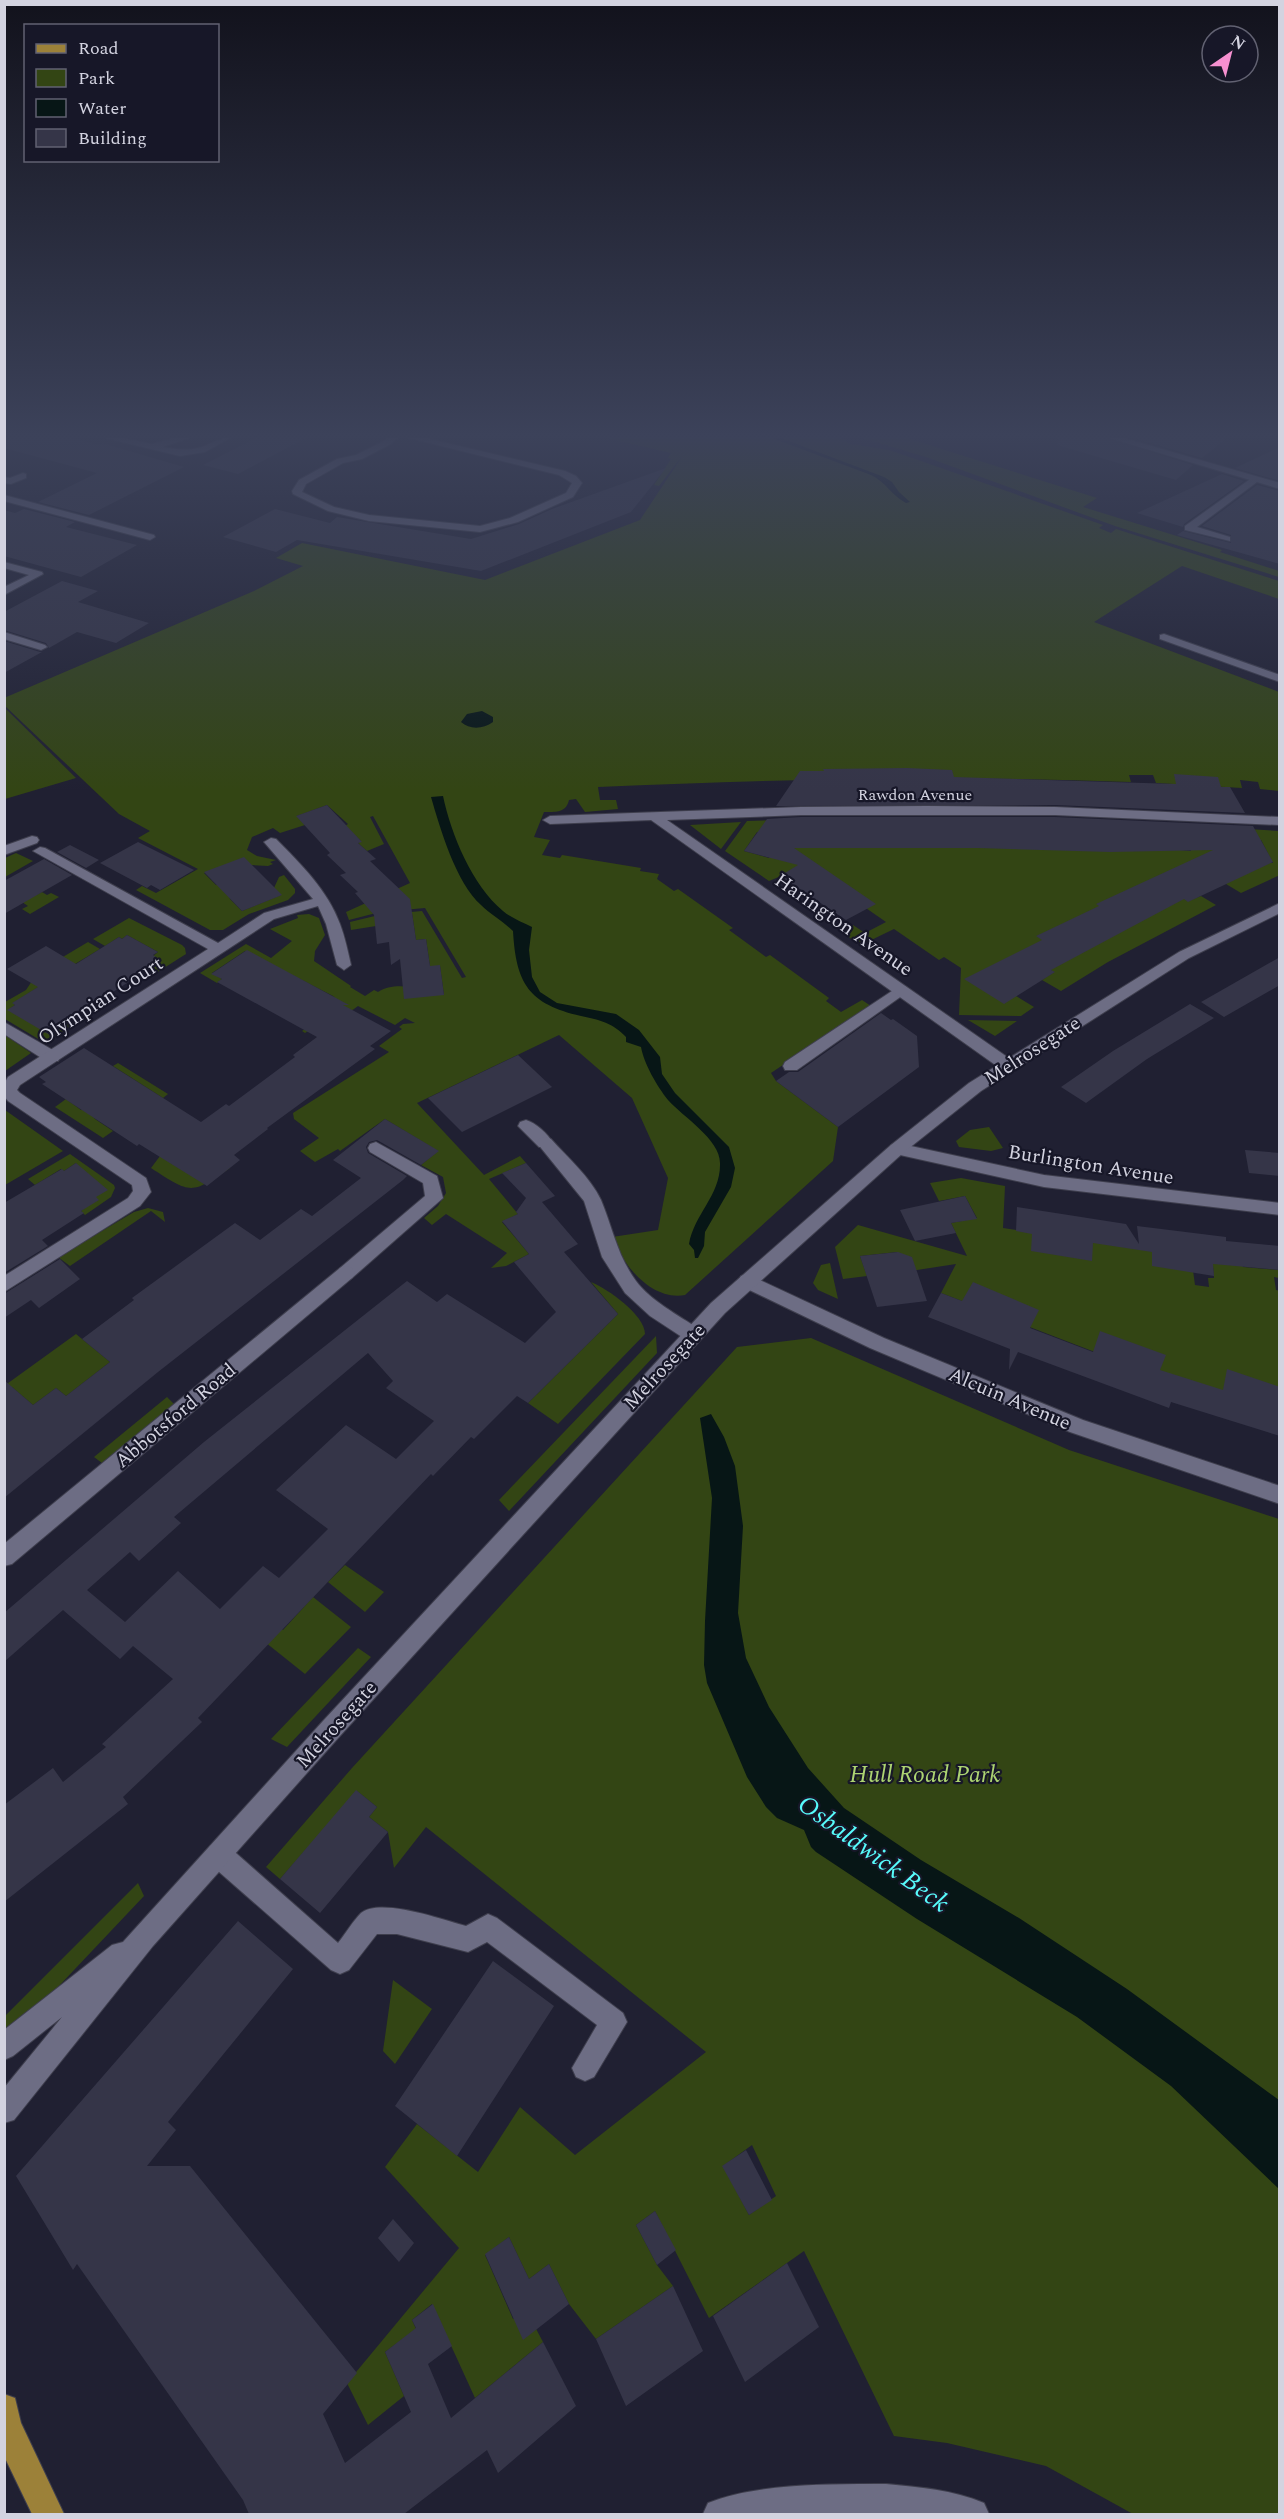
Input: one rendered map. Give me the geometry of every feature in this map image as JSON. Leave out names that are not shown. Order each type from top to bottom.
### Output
[{"type":"main road","points":[[5,2420],[48,2514]]},
{"type":"street","points":[[4,565],[38,574],[4,592]]},
{"type":"street","points":[[4,635],[41,647]]},
{"type":"street","points":[[1164,637],[1280,679]]},
{"type":"street","name":"Rawdon Avenue","points":[[550,820],[801,811],[1031,810],[1280,821]]},
{"type":"street","name":"Harington Avenue","points":[[656,818],[1007,1065]]},
{"type":"street","points":[[271,842],[297,868],[321,901],[332,922],[344,965]]},
{"type":"street","points":[[4,851],[36,846],[218,948]]},
{"type":"street","name":"Olympian Court","points":[[4,1285],[134,1202],[142,1192],[140,1182],[7,1091],[14,1081],[269,916],[321,901]]},
{"type":"street","name":"Melrosegate","points":[[4,2110],[144,1937],[692,1334],[747,1281],[897,1149],[952,1104],[1007,1065],[1184,955],[1280,907]]},
{"type":"street","points":[[791,1066],[901,990]]},
{"type":"street","points":[[4,1027],[52,1057]]},
{"type":"street","points":[[526,1126],[545,1143],[580,1182],[592,1200],[611,1257],[631,1288],[657,1311],[692,1334]]},
{"type":"street","name":"Abbotsford Road","points":[[4,1557],[346,1274],[434,1198],[431,1180],[376,1148]]},
{"type":"street","name":"Burlington Avenue","points":[[897,1149],[1044,1181],[1280,1209]]},
{"type":"street","name":"Alcuin Avenue","points":[[747,1281],[878,1342],[1077,1426],[1280,1495]]},
{"type":"street","points":[[219,1855],[340,1961],[371,1922],[397,1921],[468,1939],[488,1927],[614,2022],[585,2068]]},
{"type":"street","name":"Melrosegate","points":[[4,2048],[144,1937]]},
{"type":"street","points":[[719,2514],[738,2508],[866,2498],[948,2506],[973,2514]]},
{"type":"green space","points":[[280,556],[364,556],[485,580],[548,556],[1199,556],[1279,581],[1279,599],[1182,566],[1094,622],[1279,692],[1279,791],[1260,789],[1258,782],[1240,780],[1242,788],[1156,783],[1153,775],[1129,775],[1131,782],[931,778],[731,782],[598,787],[600,800],[616,800],[618,809],[585,812],[576,799],[569,800],[563,810],[544,812],[534,837],[550,840],[542,855],[560,858],[562,855],[641,868],[640,871],[659,874],[657,879],[674,891],[678,889],[733,928],[729,930],[766,957],[770,955],[829,998],[826,1001],[841,1012],[862,1000],[871,1006],[771,1073],[776,1081],[838,1127],[833,1161],[685,1295],[673,1295],[650,1287],[631,1269],[617,1248],[612,1237],[658,1230],[668,1178],[632,1098],[559,1035],[417,1103],[484,1175],[520,1156],[526,1163],[489,1179],[518,1214],[502,1222],[529,1254],[506,1266],[491,1268],[507,1253],[446,1214],[432,1225],[424,1218],[438,1206],[446,1193],[443,1177],[421,1165],[438,1151],[385,1119],[340,1151],[338,1149],[315,1162],[300,1151],[319,1138],[294,1119],[293,1113],[389,1052],[379,1046],[402,1029],[399,1027],[403,1024],[415,1023],[405,1018],[395,1025],[358,1006],[332,1025],[323,1021],[305,1033],[302,1031],[341,1004],[333,996],[245,951],[212,973],[222,979],[217,983],[200,973],[246,944],[271,958],[292,941],[270,929],[298,918],[297,915],[309,914],[319,918],[325,935],[315,951],[314,961],[365,996],[374,990],[378,992],[385,988],[402,986],[444,995],[440,966],[430,966],[426,939],[416,940],[412,913],[375,917],[376,926],[351,930],[350,922],[379,915],[422,911],[462,978],[466,977],[425,908],[380,912],[349,920],[346,912],[410,883],[373,816],[370,817],[384,844],[367,851],[358,843],[361,841],[345,826],[348,824],[327,805],[297,816],[305,825],[280,833],[273,828],[252,837],[247,850],[257,856],[276,860],[270,862],[273,864],[204,873],[216,885],[223,882],[230,899],[242,911],[281,895],[274,888],[279,877],[284,875],[295,889],[295,893],[288,900],[249,914],[223,930],[210,930],[136,890],[142,886],[156,893],[198,869],[138,838],[150,831],[119,814],[5,706],[4,698],[254,591],[303,566],[276,558]]},
{"type":"green space","points":[[1210,556],[1231,556],[1279,571],[1279,577]]},
{"type":"green space","points":[[5,708],[76,778],[5,799]]},
{"type":"green space","points":[[821,819],[1191,851],[1188,836],[1168,824],[1279,831],[1280,875],[1241,893],[1226,884],[1167,888],[1188,901],[1201,896],[1216,905],[1108,962],[1061,991],[1042,980],[1054,972],[1032,959],[1016,996],[1034,1007],[1021,1016],[959,1015],[961,968],[944,957],[939,960],[894,929],[861,945],[841,932],[853,925],[865,933],[886,922],[850,897],[781,876],[769,881],[725,851],[747,821]],"holes":[[[757,832],[782,838],[769,858],[744,851]],[[1261,840],[1273,863],[1246,863]]]},
{"type":"green space","points":[[741,822],[721,849],[690,825]]},
{"type":"green space","points":[[16,853],[33,861],[5,877],[5,858]]},
{"type":"green space","points":[[42,892],[59,897],[30,914],[22,909],[28,906],[22,902]]},
{"type":"green space","points":[[129,918],[182,945],[186,954],[156,973],[141,966],[158,952],[127,935],[105,946],[93,939]]},
{"type":"green space","points":[[88,942],[100,949],[75,964],[31,976]]},
{"type":"green space","points":[[32,981],[40,986],[13,1003],[15,1005],[8,1010],[72,1010],[85,1017],[45,1043],[5,1019],[5,1002],[26,990]]},
{"type":"green space","points":[[968,1020],[1017,1021],[995,1036]]},
{"type":"green space","points":[[5,1035],[31,1053],[5,1071]]},
{"type":"green space","points":[[118,1063],[168,1094],[163,1098],[113,1066]]},
{"type":"green space","points":[[66,1099],[81,1110],[86,1108],[95,1119],[113,1131],[103,1138],[55,1107]]},
{"type":"green space","points":[[5,1110],[63,1151],[5,1185]]},
{"type":"green space","points":[[989,1127],[1003,1148],[991,1151],[959,1147],[956,1141],[970,1130]]},
{"type":"green space","points":[[70,1154],[115,1188],[111,1197],[85,1215],[81,1211],[96,1197],[76,1163],[64,1171],[61,1169],[35,1185],[28,1179]]},
{"type":"green space","points":[[160,1156],[230,1168],[198,1187],[183,1187],[151,1168]]},
{"type":"green space","points":[[961,1178],[1005,1186],[1003,1228],[1191,1256],[1195,1285],[1209,1287],[1208,1278],[1214,1278],[1213,1266],[1207,1265],[1205,1258],[1241,1263],[1243,1267],[1279,1270],[1279,1278],[1274,1277],[1276,1290],[1280,1291],[1279,1408],[1100,1354],[941,1293],[956,1264],[904,1272],[897,1252],[860,1256],[867,1276],[843,1279],[835,1247],[858,1225],[967,1256],[951,1223],[977,1218],[965,1196],[939,1201],[930,1183]]},
{"type":"green space","points":[[148,1208],[163,1212],[165,1222],[151,1211],[70,1266],[58,1257],[134,1212]]},
{"type":"green space","points":[[830,1263],[838,1299],[818,1290],[813,1283],[821,1265]]},
{"type":"green space","points":[[591,1282],[607,1290],[624,1303],[639,1319],[645,1334],[558,1424],[528,1403],[618,1314]]},
{"type":"green space","points":[[76,1334],[110,1362],[66,1396],[56,1388],[33,1405],[12,1387],[5,1393],[4,1386]]},
{"type":"green space","points":[[656,1336],[657,1353],[509,1511],[499,1500]]},
{"type":"green space","name":"Hull Road Park","points":[[811,1338],[1069,1450],[1279,1519],[1279,2514],[1133,2514],[1046,2466],[947,2443],[894,2436],[804,2251],[709,2318],[655,2211],[636,2225],[657,2265],[673,2286],[596,2339],[569,2304],[549,2264],[529,2279],[509,2237],[485,2255],[513,2319],[526,2310],[543,2342],[475,2398],[432,2304],[412,2320],[416,2329],[385,2352],[404,2396],[368,2425],[347,2383],[459,2248],[385,2167],[417,2124],[478,2172],[520,2107],[575,2155],[706,2052],[426,1827],[394,1868],[388,1832],[369,1817],[377,1807],[357,1791],[280,1879],[266,1867],[352,1768],[737,1347]],"holes":[[[752,2145],[776,2196],[749,2215],[723,2166]]]},
{"type":"green space","points":[[167,1397],[174,1404],[102,1463],[94,1457]]},
{"type":"green space","points":[[345,1565],[384,1592],[365,1612],[328,1582]]},
{"type":"green space","points":[[313,1597],[351,1627],[305,1674],[250,1630],[259,1612],[283,1630]]},
{"type":"green space","points":[[358,1648],[371,1657],[287,1747],[271,1739]]},
{"type":"green space","points":[[138,1883],[144,1896],[40,2006],[5,2036],[5,2016]]},
{"type":"green space","points":[[393,1980],[432,2009],[395,2064],[383,2051]]},
{"type":"water","points":[[482,711],[493,717],[493,722],[477,728],[461,722],[467,714]]},
{"type":"water","points":[[443,796],[457,842],[482,887],[506,913],[532,927],[529,950],[532,977],[540,992],[557,1003],[616,1014],[639,1030],[660,1057],[662,1074],[675,1093],[729,1147],[735,1168],[731,1187],[705,1232],[704,1246],[698,1258],[695,1258],[694,1250],[689,1244],[696,1223],[712,1195],[719,1174],[720,1163],[714,1145],[668,1100],[655,1082],[641,1047],[626,1042],[626,1037],[611,1025],[549,1005],[537,998],[529,989],[518,965],[513,931],[485,909],[472,895],[457,869],[444,839],[431,797]]},
{"type":"water","name":"Osbaldwick Beck","points":[[711,1414],[724,1437],[735,1466],[743,1526],[738,1613],[746,1658],[769,1707],[808,1768],[844,1808],[921,1860],[1019,1918],[1127,1989],[1279,2100],[1279,2189],[1171,2086],[1077,2017],[917,1919],[816,1852],[811,1847],[804,1830],[777,1818],[766,1807],[747,1777],[707,1683],[704,1665],[712,1498],[700,1418]]},
{"type":"building","points":[[4,556],[119,556],[81,577]]},
{"type":"building","points":[[389,556],[520,556],[481,571]]},
{"type":"building","points":[[1250,556],[1280,556],[1280,564]]},
{"type":"building","points":[[62,581],[98,591],[78,602],[149,623],[116,643],[77,632],[49,648],[46,643],[4,630],[4,612]]},
{"type":"building","points":[[4,641],[40,652],[42,652],[4,673]]},
{"type":"building","points":[[907,768],[952,770],[954,777],[1176,784],[1174,774],[1218,777],[1221,787],[1230,787],[1245,813],[1055,805],[776,806],[800,771]]},
{"type":"building","points":[[327,805],[362,842],[358,843],[376,859],[370,861],[410,899],[416,940],[426,939],[430,966],[440,965],[444,995],[404,999],[400,959],[391,965],[389,942],[377,944],[374,915],[355,893],[358,892],[340,875],[346,873],[327,855],[330,853],[296,816]]},
{"type":"building","points":[[1055,817],[1253,826],[1273,862],[1188,902],[1184,899],[1051,970],[1055,972],[1004,1004],[964,979],[1042,940],[1036,936],[1099,906],[1096,904],[1213,850],[1110,852],[978,848],[794,848],[876,904],[846,920],[780,876],[798,865],[744,851],[767,819]]},
{"type":"building","points":[[138,842],[194,870],[160,890],[151,885],[147,888],[100,863]]},
{"type":"building","points":[[70,845],[99,860],[86,868],[57,852]]},
{"type":"building","points":[[244,857],[282,895],[242,911],[204,872]]},
{"type":"building","points":[[44,859],[72,875],[4,914],[4,881]]},
{"type":"building","points":[[127,935],[158,952],[153,955],[161,961],[48,1034],[7,1010],[15,1005],[12,1003],[38,987],[7,969],[46,946],[76,964],[119,937],[122,939]]},
{"type":"building","points":[[247,950],[349,1005],[343,1005],[391,1031],[370,1046],[375,1049],[234,1155],[240,1160],[207,1186],[139,1144],[137,1146],[42,1084],[46,1082],[39,1077],[84,1048],[201,1122],[226,1104],[229,1106],[295,1057],[293,1055],[317,1037],[217,982],[222,979],[211,974]]},
{"type":"building","points":[[1280,957],[1280,985],[1224,1017],[1201,1002]]},
{"type":"building","points":[[1190,1004],[1214,1018],[1147,1059],[1086,1103],[1061,1087],[1113,1051]]},
{"type":"building","points":[[881,1013],[917,1036],[919,1067],[838,1127],[776,1081],[789,1072],[798,1072]]},
{"type":"building","points":[[518,1055],[552,1087],[462,1132],[428,1098]]},
{"type":"building","points":[[385,1119],[439,1151],[421,1165],[377,1140],[369,1142],[366,1147],[368,1153],[407,1176],[158,1372],[4,1498],[4,1380],[33,1405],[56,1388],[66,1396],[110,1362],[82,1339],[134,1300],[132,1298],[235,1223],[260,1240],[301,1209],[312,1216],[361,1178],[333,1160]]},
{"type":"building","points":[[1245,1150],[1280,1153],[1280,1176],[1249,1173]]},
{"type":"building","points":[[76,1163],[108,1190],[96,1197],[99,1200],[81,1211],[84,1213],[42,1240],[48,1246],[4,1273],[4,1203]]},
{"type":"building","points":[[526,1163],[555,1196],[542,1202],[578,1244],[564,1252],[618,1314],[528,1403],[517,1396],[474,1439],[471,1437],[433,1476],[431,1474],[198,1718],[202,1722],[123,1797],[128,1804],[4,1902],[4,1805],[53,1768],[63,1782],[106,1747],[102,1744],[173,1679],[133,1646],[120,1659],[63,1610],[4,1662],[4,1613],[204,1442],[407,1281],[437,1302],[447,1294],[525,1343],[556,1312],[514,1262],[529,1254],[502,1221],[518,1214],[516,1212],[526,1198],[502,1173]],"holes":[[[368,1353],[393,1381],[386,1388],[434,1421],[396,1459],[346,1425],[276,1490],[328,1529],[279,1578],[263,1566],[220,1609],[178,1571],[125,1622],[87,1590],[130,1552],[139,1561],[181,1523],[174,1517]]]},
{"type":"building","points":[[965,1196],[977,1219],[951,1223],[956,1233],[915,1241],[900,1210]]},
{"type":"building","points":[[1017,1207],[1126,1224],[1139,1244],[1137,1226],[1226,1237],[1226,1241],[1280,1246],[1280,1270],[1213,1264],[1214,1276],[1152,1266],[1152,1252],[1093,1243],[1092,1261],[1031,1251],[1032,1234],[1016,1231]]},
{"type":"building","points":[[898,1252],[912,1257],[927,1301],[877,1307],[860,1256]]},
{"type":"building","points":[[60,1259],[80,1279],[39,1308],[31,1300],[4,1318],[4,1294]]},
{"type":"building","points":[[973,1282],[1039,1310],[1030,1328],[1093,1352],[1100,1331],[1166,1355],[1160,1370],[1223,1390],[1227,1369],[1280,1387],[1280,1436],[1171,1402],[1169,1408],[1018,1352],[1009,1370],[1010,1349],[928,1317],[941,1293],[962,1301]]},
{"type":"building","points":[[356,1790],[377,1807],[369,1817],[388,1832],[320,1913],[280,1879]]},
{"type":"building","points":[[238,1921],[293,1969],[168,2122],[176,2130],[147,2166],[190,2166],[357,2373],[323,2414],[345,2463],[411,2412],[385,2352],[416,2328],[412,2320],[433,2304],[452,2346],[428,2364],[451,2418],[543,2342],[576,2406],[498,2473],[487,2450],[404,2514],[249,2514],[243,2500],[77,2264],[73,2270],[16,2176]]},
{"type":"building","points":[[493,1961],[554,2006],[457,2156],[395,2106]]},
{"type":"building","points":[[746,2150],[772,2200],[749,2215],[722,2166]]},
{"type":"building","points":[[655,2211],[676,2250],[657,2265],[636,2225]]},
{"type":"building","points":[[393,2219],[414,2243],[399,2262],[378,2238]]},
{"type":"building","points":[[509,2237],[529,2279],[549,2264],[569,2304],[523,2340],[485,2254]]},
{"type":"building","points":[[787,2263],[819,2327],[745,2382],[713,2316]]},
{"type":"building","points":[[673,2286],[703,2351],[626,2406],[596,2339]]}]
